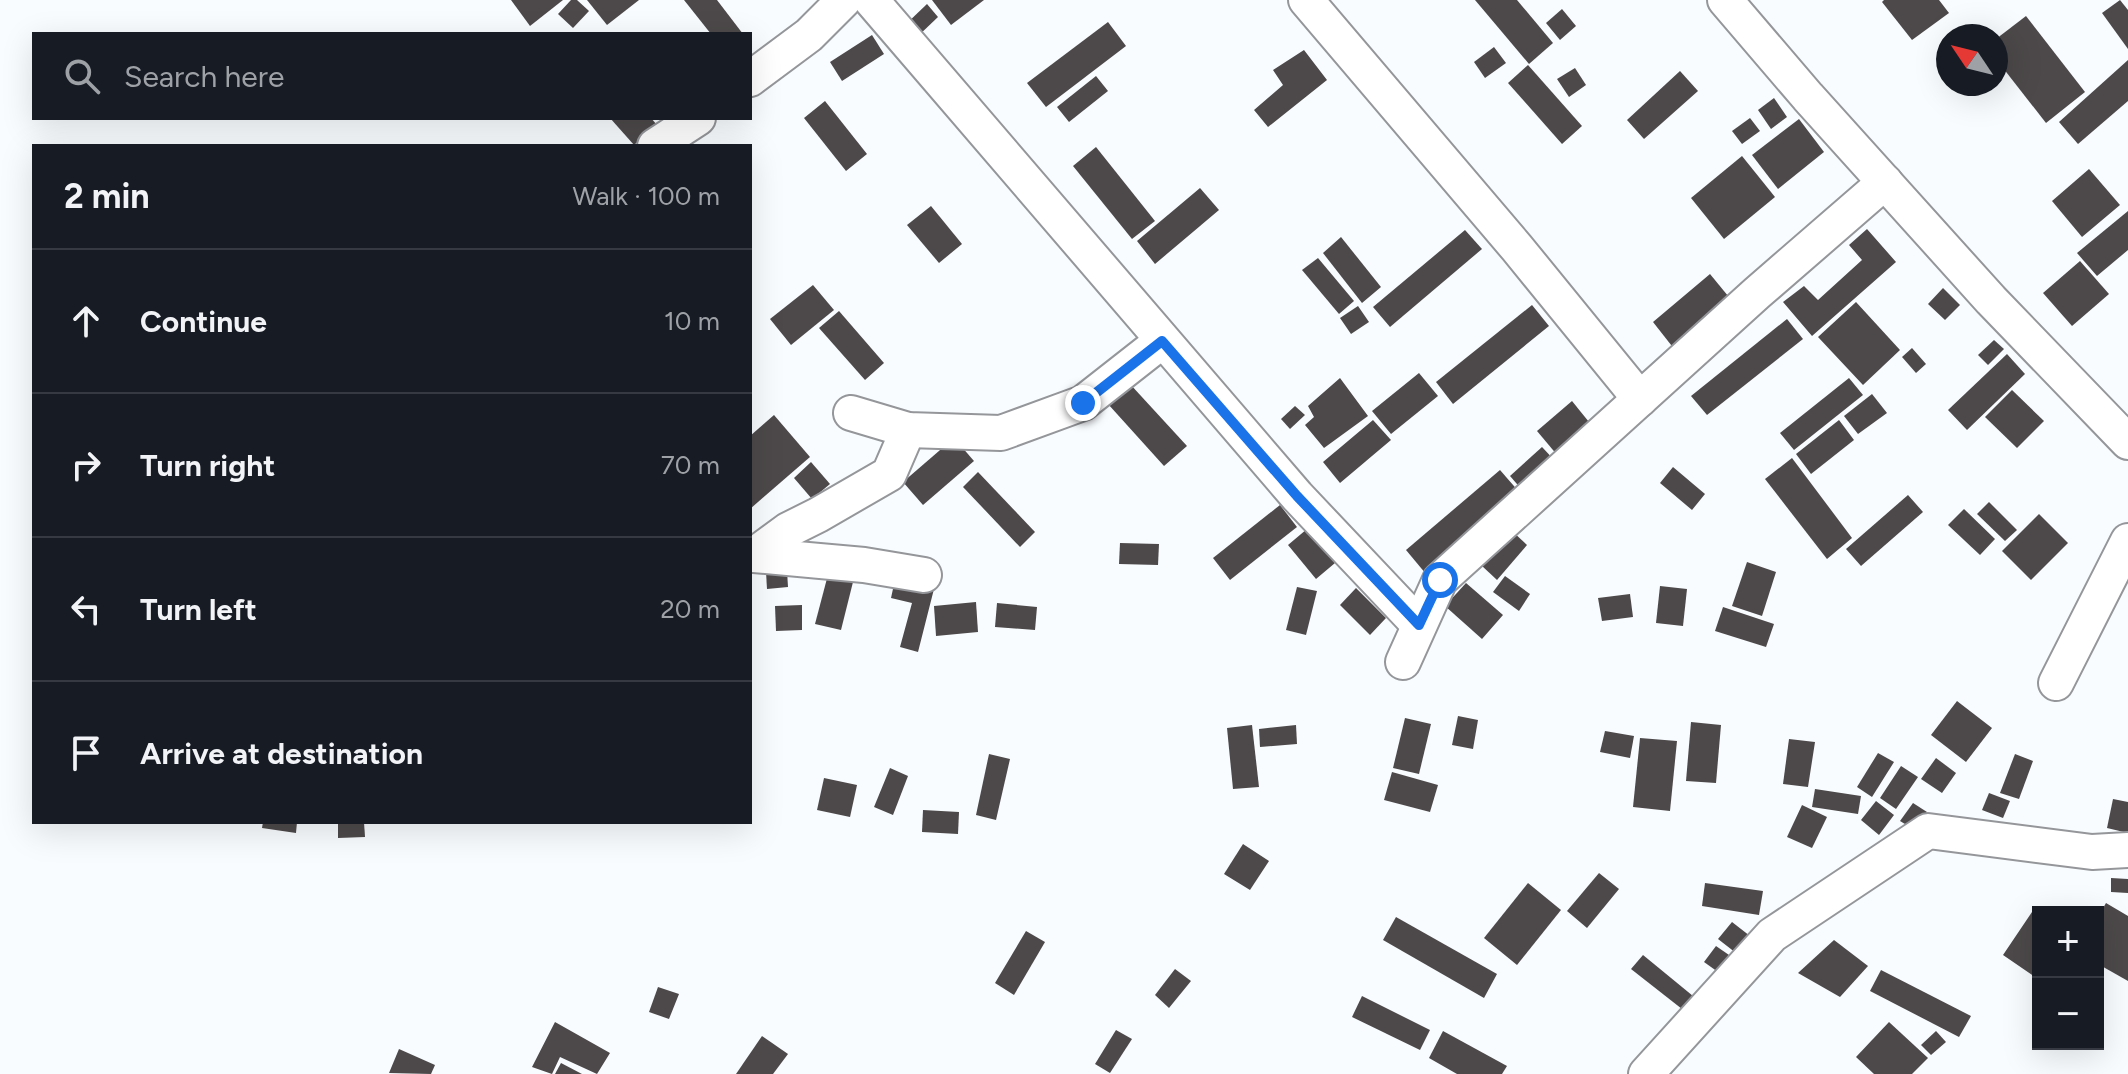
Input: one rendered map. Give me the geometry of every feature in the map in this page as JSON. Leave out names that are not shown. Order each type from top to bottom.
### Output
[{"type":"street","points":[[752,78],[809,35],[844,0]]},
{"type":"street","points":[[871,0],[1297,496],[1419,625]]},
{"type":"street","points":[[1306,0],[1507,236],[1640,399]]},
{"type":"street","points":[[1725,0],[1991,300],[2128,442]]},
{"type":"street","points":[[658,144],[695,120]]},
{"type":"street","points":[[1403,662],[1440,580],[1885,182]]},
{"type":"street","points":[[851,413],[908,430],[1001,433],[1083,403],[1162,341]]},
{"type":"street","points":[[752,555],[788,530],[889,474],[908,430]]},
{"type":"street","points":[[2056,683],[2128,541]]},
{"type":"street","points":[[752,555],[864,565],[924,575]]},
{"type":"street","points":[[1646,1074],[1772,935],[1928,831],[2092,852],[2128,850]]},
{"type":"building","points":[[511,0],[563,0],[530,26]]},
{"type":"building","points":[[571,0],[577,0],[589,11],[573,28],[558,14]]},
{"type":"building","points":[[587,0],[639,0],[607,25]]},
{"type":"building","points":[[684,0],[717,0],[741,32],[709,32]]},
{"type":"building","points":[[932,0],[984,0],[951,25]]},
{"type":"building","points":[[1475,0],[1517,0],[1553,43],[1529,64]]},
{"type":"building","points":[[1939,0],[1949,13],[1912,40],[1882,2]]},
{"type":"building","points":[[2120,0],[2128,10],[2128,49],[2102,13]]},
{"type":"building","points":[[927,4],[938,17],[916,38],[904,26]]},
{"type":"building","points":[[1562,9],[1576,26],[1560,40],[1546,23]]},
{"type":"building","points":[[2026,16],[2085,92],[2046,123],[2008,74],[2008,30]]},
{"type":"building","points":[[1108,22],[1126,46],[1046,107],[1027,83]]},
{"type":"building","points":[[872,35],[884,54],[842,81],[830,62]]},
{"type":"building","points":[[1494,47],[1506,63],[1485,78],[1474,62]]},
{"type":"building","points":[[1304,50],[1327,80],[1268,127],[1254,110],[1283,85],[1273,70]]},
{"type":"building","points":[[2128,60],[2128,101],[2078,144],[2059,122]]},
{"type":"building","points":[[1528,65],[1582,126],[1562,144],[1508,83]]},
{"type":"building","points":[[1575,68],[1586,85],[1569,97],[1557,79]]},
{"type":"building","points":[[1680,71],[1698,91],[1644,139],[1627,120]]},
{"type":"building","points":[[1096,76],[1108,91],[1069,122],[1057,107]]},
{"type":"building","points":[[1774,98],[1787,117],[1771,129],[1758,110]]},
{"type":"building","points":[[825,101],[867,154],[846,171],[804,118]]},
{"type":"building","points":[[1750,118],[1760,131],[1742,144],[1732,131]]},
{"type":"building","points":[[1799,119],[1824,152],[1778,189],[1752,155]]},
{"type":"building","points":[[612,120],[653,120],[657,125],[633,144]]},
{"type":"building","points":[[1096,147],[1155,221],[1132,239],[1073,166]]},
{"type":"building","points":[[1742,156],[1775,197],[1724,239],[1691,198]]},
{"type":"building","points":[[2089,169],[2120,205],[2082,237],[2052,201]]},
{"type":"building","points":[[1200,188],[1219,210],[1155,264],[1137,241]]},
{"type":"building","points":[[931,206],[962,244],[939,263],[907,225]]},
{"type":"building","points":[[2128,211],[2128,250],[2097,276],[2077,253]]},
{"type":"building","points":[[1867,229],[1896,262],[1812,336],[1783,302],[1804,286],[1818,300],[1862,260],[1849,245]]},
{"type":"building","points":[[1465,230],[1482,249],[1390,327],[1373,307]]},
{"type":"building","points":[[1341,237],[1381,287],[1362,303],[1323,253]]},
{"type":"building","points":[[1318,258],[1354,301],[1339,314],[1302,270]]},
{"type":"building","points":[[2080,261],[2109,294],[2072,326],[2043,293]]},
{"type":"building","points":[[1710,274],[1733,302],[1675,350],[1653,322]]},
{"type":"building","points":[[813,285],[834,310],[791,345],[770,319]]},
{"type":"building","points":[[1943,288],[1960,305],[1945,320],[1928,304]]},
{"type":"building","points":[[1856,302],[1900,350],[1863,385],[1818,337]]},
{"type":"building","points":[[1532,305],[1549,326],[1453,404],[1436,382]]},
{"type":"building","points":[[1358,306],[1369,322],[1351,334],[1340,318]]},
{"type":"building","points":[[839,311],[884,363],[865,380],[819,328]]},
{"type":"building","points":[[1787,319],[1803,339],[1707,415],[1691,396]]},
{"type":"building","points":[[1994,340],[2004,349],[1988,365],[1978,355]]},
{"type":"building","points":[[1912,348],[1926,364],[1916,373],[1902,357]]},
{"type":"building","points":[[2007,354],[2025,374],[1967,430],[1948,410]]},
{"type":"building","points":[[1419,373],[1438,396],[1391,434],[1372,411]]},
{"type":"building","points":[[1340,378],[1368,416],[1324,448],[1305,425],[1314,417],[1308,406]]},
{"type":"building","points":[[1849,378],[1863,395],[1794,450],[1780,433]]},
{"type":"building","points":[[1130,384],[1187,446],[1164,466],[1108,404]]},
{"type":"building","points":[[2012,390],[2044,421],[2017,448],[1985,417]]},
{"type":"building","points":[[1872,394],[1887,413],[1858,434],[1844,416]]},
{"type":"building","points":[[1572,401],[1593,427],[1558,456],[1537,431]]},
{"type":"building","points":[[1295,406],[1305,415],[1290,429],[1281,419]]},
{"type":"building","points":[[774,415],[810,457],[752,507],[752,434]]},
{"type":"building","points":[[1373,420],[1391,440],[1340,483],[1323,462]]},
{"type":"building","points":[[1839,420],[1854,440],[1811,474],[1796,454]]},
{"type":"building","points":[[954,438],[974,461],[923,505],[903,482]]},
{"type":"building","points":[[1542,447],[1556,462],[1523,491],[1510,476]]},
{"type":"building","points":[[1792,458],[1852,538],[1827,559],[1765,479]]},
{"type":"building","points":[[811,462],[830,484],[812,499],[794,478]]},
{"type":"building","points":[[1673,467],[1705,494],[1692,510],[1660,483]]},
{"type":"building","points":[[1500,470],[1520,493],[1426,574],[1406,550]]},
{"type":"building","points":[[978,472],[1035,532],[1020,547],[963,487]]},
{"type":"building","points":[[1908,495],[1923,512],[1861,566],[1846,549]]},
{"type":"building","points":[[1989,502],[2017,530],[2005,541],[1977,514]]},
{"type":"building","points":[[1280,505],[1297,527],[1230,580],[1213,558]]},
{"type":"building","points":[[1964,509],[1995,539],[1980,555],[1948,525]]},
{"type":"building","points":[[2039,514],[2068,543],[2031,580],[2002,551]]},
{"type":"building","points":[[1307,529],[1335,563],[1316,579],[1288,545]]},
{"type":"building","points":[[1511,530],[1527,545],[1497,580],[1481,565]]},
{"type":"building","points":[[1120,543],[1159,544],[1158,565],[1119,564]]},
{"type":"building","points":[[1747,562],[1776,572],[1762,616],[1732,606]]},
{"type":"building","points":[[830,567],[855,574],[841,630],[815,624]]},
{"type":"building","points":[[787,570],[788,587],[767,589],[766,572]]},
{"type":"building","points":[[896,575],[935,585],[918,652],[900,647],[912,603],[891,598]]},
{"type":"building","points":[[1505,576],[1530,594],[1519,611],[1493,592]]},
{"type":"building","points":[[1466,583],[1503,615],[1482,639],[1445,606]]},
{"type":"building","points":[[1660,586],[1687,589],[1683,626],[1656,623]]},
{"type":"building","points":[[1297,587],[1317,591],[1306,635],[1286,630]]},
{"type":"building","points":[[1356,588],[1386,618],[1370,635],[1340,605]]},
{"type":"building","points":[[1630,594],[1633,617],[1602,621],[1598,598]]},
{"type":"building","points":[[976,602],[978,632],[936,636],[934,606]]},
{"type":"building","points":[[997,603],[1037,607],[1035,630],[995,627]]},
{"type":"building","points":[[802,605],[802,630],[776,631],[775,606]]},
{"type":"building","points":[[1723,607],[1774,624],[1766,647],[1715,631]]},
{"type":"building","points":[[1957,701],[1992,728],[1966,762],[1931,735]]},
{"type":"building","points":[[1458,716],[1478,720],[1473,749],[1452,745]]},
{"type":"building","points":[[1405,718],[1431,724],[1419,774],[1393,768]]},
{"type":"building","points":[[1691,722],[1721,725],[1716,783],[1686,781]]},
{"type":"building","points":[[1252,725],[1259,787],[1233,789],[1227,728]]},
{"type":"building","points":[[1296,725],[1297,744],[1260,747],[1259,729]]},
{"type":"building","points":[[1605,731],[1634,736],[1630,758],[1600,752]]},
{"type":"building","points":[[1640,738],[1677,741],[1670,811],[1633,807]]},
{"type":"building","points":[[1789,739],[1815,742],[1808,787],[1783,784]]},
{"type":"building","points":[[1878,753],[1894,762],[1872,797],[1857,787]]},
{"type":"building","points":[[989,754],[1010,759],[996,820],[976,815]]},
{"type":"building","points":[[2015,754],[2033,761],[2019,799],[2000,793]]},
{"type":"building","points":[[1936,758],[1956,773],[1942,793],[1921,779]]},
{"type":"building","points":[[1901,766],[1918,777],[1896,809],[1880,798]]},
{"type":"building","points":[[890,768],[908,776],[893,815],[874,807]]},
{"type":"building","points":[[1392,772],[1438,785],[1430,812],[1384,800]]},
{"type":"building","points":[[824,778],[857,785],[850,817],[817,810]]},
{"type":"building","points":[[1815,789],[1861,796],[1858,814],[1812,807]]},
{"type":"building","points":[[1989,793],[2010,801],[2003,818],[1982,810]]},
{"type":"building","points":[[2113,799],[2128,802],[2128,833],[2107,828]]},
{"type":"building","points":[[1876,801],[1894,815],[1879,835],[1861,820]]},
{"type":"building","points":[[1913,803],[1927,812],[1915,830],[1900,821]]},
{"type":"building","points":[[1802,805],[1827,817],[1812,848],[1787,837]]},
{"type":"building","points":[[923,810],[959,812],[958,834],[922,832]]},
{"type":"building","points":[[263,824],[297,824],[296,833],[262,828]]},
{"type":"building","points":[[338,824],[364,824],[365,837],[338,838]]},
{"type":"building","points":[[1243,844],[1269,861],[1250,890],[1224,874]]},
{"type":"building","points":[[1599,873],[1619,889],[1587,928],[1567,911]]},
{"type":"building","points":[[2111,878],[2128,879],[2128,893],[2111,892]]},
{"type":"building","points":[[1528,883],[1561,910],[1517,965],[1484,938]]},
{"type":"building","points":[[1705,883],[1763,891],[1759,915],[1702,906]]},
{"type":"building","points":[[2106,903],[2128,916],[2128,981],[2104,967]]},
{"type":"building","points":[[2032,912],[2032,975],[2003,955]]},
{"type":"building","points":[[1396,917],[1497,974],[1484,998],[1383,940]]},
{"type":"building","points":[[1732,922],[1750,936],[1736,953],[1718,939]]},
{"type":"building","points":[[1026,931],[1045,942],[1014,995],[995,983]]},
{"type":"building","points":[[1834,940],[1868,966],[1840,997],[1798,973]]},
{"type":"building","points":[[1716,946],[1729,955],[1718,972],[1704,962]]},
{"type":"building","points":[[1643,955],[1693,996],[1682,1009],[1631,969]]},
{"type":"building","points":[[1175,969],[1191,981],[1169,1008],[1155,995]]},
{"type":"building","points":[[1881,970],[1971,1016],[1959,1037],[1870,991]]},
{"type":"building","points":[[658,987],[679,994],[669,1019],[649,1012]]},
{"type":"building","points":[[1362,996],[1430,1030],[1420,1050],[1352,1017]]},
{"type":"building","points":[[555,1022],[610,1053],[597,1074],[560,1057],[552,1074],[532,1067]]},
{"type":"building","points":[[1889,1022],[1928,1058],[1912,1074],[1874,1074],[1856,1057]]},
{"type":"building","points":[[1116,1030],[1132,1039],[1110,1073],[1095,1064]]},
{"type":"building","points":[[1443,1031],[1507,1066],[1502,1074],[1457,1074],[1429,1058]]},
{"type":"building","points":[[1936,1031],[1946,1042],[1931,1055],[1921,1045]]},
{"type":"building","points":[[762,1036],[788,1054],[773,1074],[736,1074]]},
{"type":"building","points":[[399,1049],[435,1065],[431,1074],[389,1073]]},
{"type":"building","points":[[561,1063],[582,1074],[555,1074]]},
{"type":"route","points":[[1083,403],[1162,341],[1297,496],[1419,625],[1440,580]]}]
